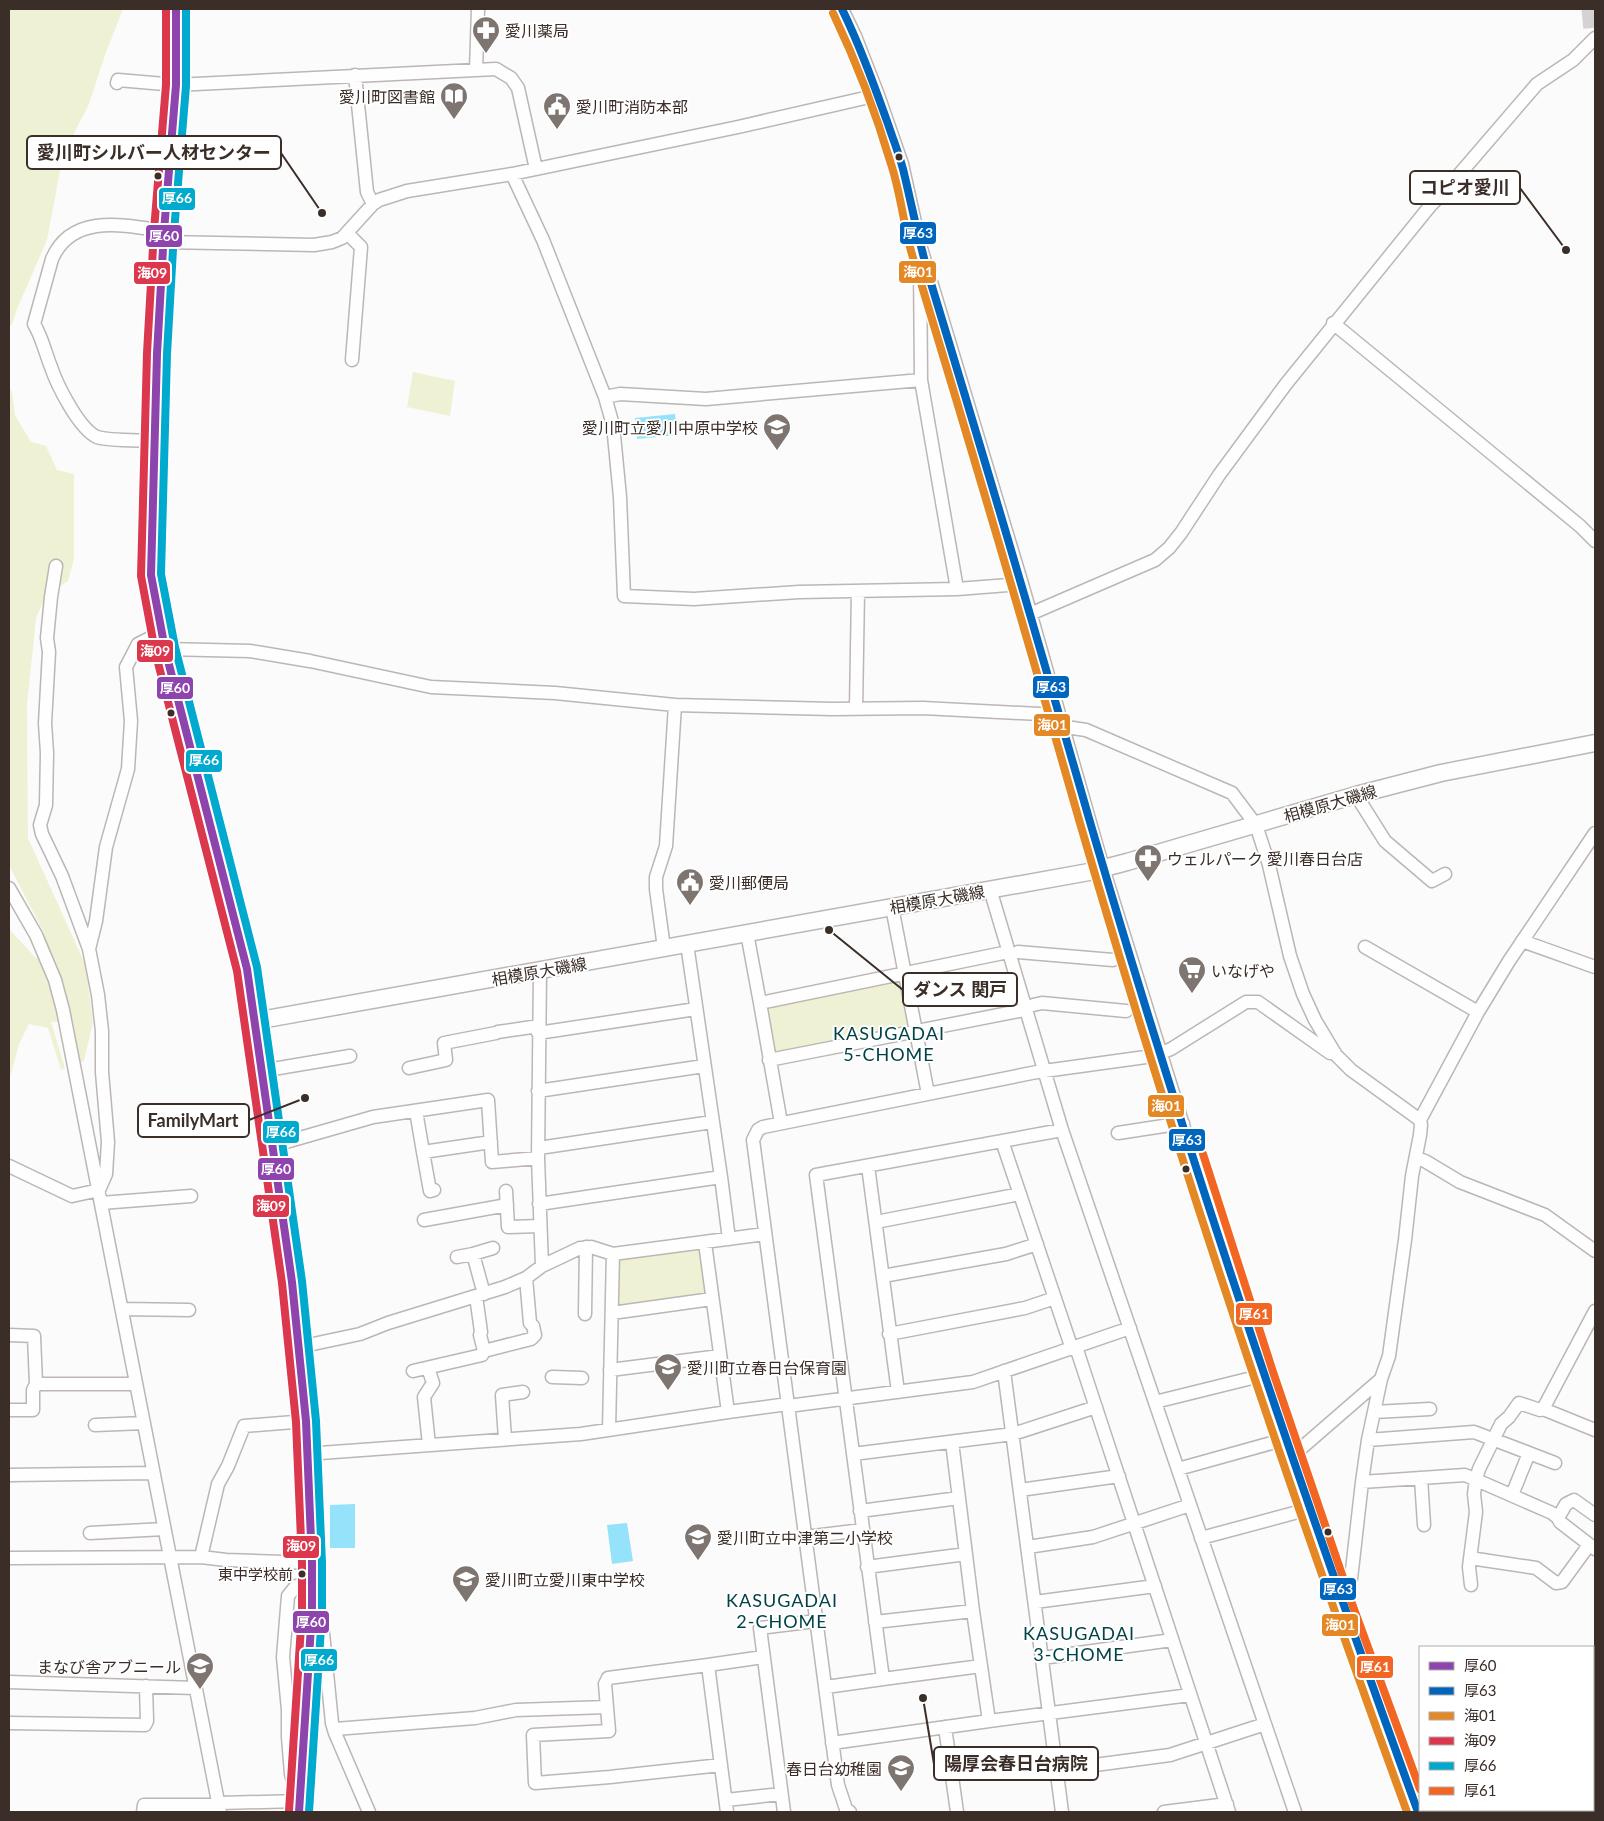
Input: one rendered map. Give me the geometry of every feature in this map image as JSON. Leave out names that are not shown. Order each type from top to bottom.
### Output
[{"type":"main road","points":[[176,9],[176,85],[164,236],[151,575],[165,649],[247,969],[256,1021],[261,1071],[292,1282],[306,1421],[312,1563],[312,1612],[300,1800]]},
{"type":"main road","name":"相模原大磯線","points":[[256,1021],[1102,868],[1256,825],[1356,794],[1440,773],[1595,743]]},
{"type":"street","points":[[476,70],[478,9]]},
{"type":"street","points":[[842,9],[855,36],[878,95],[902,164],[920,245],[1022,584],[1102,868],[1182,1123],[1291,1457],[1418,1812]]},
{"type":"street","points":[[1030,614],[1155,560],[1169,548],[1219,475],[1286,384],[1430,206],[1537,84],[1573,60],[1595,38]]},
{"type":"street","points":[[117,83],[118,80],[176,85],[476,70],[500,71],[511,78],[518,88],[536,169]]},
{"type":"street","points":[[355,76],[367,192],[373,204]]},
{"type":"street","points":[[155,441],[99,438],[89,432],[74,412],[55,376],[42,338],[34,324],[52,259],[56,250],[69,236],[87,228],[109,224],[164,236],[314,245],[332,242],[347,232],[364,211],[373,204],[379,200],[407,191],[512,174],[738,127],[878,95]]},
{"type":"street","points":[[512,174],[543,240],[605,397],[613,425],[620,497],[624,596],[694,599],[799,592],[957,589],[1022,584]]},
{"type":"street","points":[[347,232],[361,247],[352,360]]},
{"type":"street","points":[[920,245],[921,380],[957,589]]},
{"type":"street","points":[[1333,324],[1580,526],[1595,541]]},
{"type":"street","points":[[605,397],[620,394],[706,399],[921,380]]},
{"type":"street","points":[[56,566],[50,597],[47,638],[49,652],[45,724],[47,752],[46,805],[40,825],[42,834],[62,876],[89,948],[98,995],[102,1031],[102,1072],[108,1142],[106,1174],[100,1196]]},
{"type":"street","points":[[856,709],[858,591]]},
{"type":"street","points":[[89,948],[96,921],[106,847],[128,769],[131,721],[126,667],[138,644],[162,632]]},
{"type":"street","points":[[165,649],[250,651],[310,661],[431,687],[555,693],[675,705],[856,709],[923,708],[1059,715]]},
{"type":"street","points":[[664,948],[656,877],[666,846],[675,705]]},
{"type":"street","points":[[1059,715],[1066,727],[1086,730],[1232,794],[1256,825],[1269,865],[1290,956],[1303,994],[1315,1020],[1335,1053],[1351,1070],[1420,1120]]},
{"type":"street","points":[[1356,794],[1385,841],[1432,881],[1445,874]]},
{"type":"street","points":[[1342,1604],[1351,1579],[1368,1440],[1381,1379],[1389,1356],[1420,1135],[1420,1120],[1478,1012],[1522,941],[1595,833]]},
{"type":"street","points":[[9,888],[36,935],[55,980],[63,1010],[219,1809]]},
{"type":"street","points":[[990,889],[1013,952],[1029,1007],[1044,1072],[1062,1130],[1295,1812]]},
{"type":"street","points":[[892,907],[928,1094]]},
{"type":"street","points":[[747,933],[781,1123]]},
{"type":"street","points":[[1522,941],[1595,967]]},
{"type":"street","points":[[687,944],[729,1239]]},
{"type":"street","points":[[1365,947],[1478,1012]]},
{"type":"street","points":[[760,1003],[1013,952],[1113,960]]},
{"type":"street","points":[[540,971],[538,1091],[539,1204],[542,1266]]},
{"type":"street","points":[[846,1811],[838,1785],[832,1743],[765,1234],[753,1140],[758,1130],[781,1123],[1044,1072],[1153,1056],[1171,1049],[1246,1002],[1258,1002],[1330,1053],[1335,1053]]},
{"type":"street","points":[[770,1060],[915,1032],[1042,1003],[1126,1011]]},
{"type":"street","points":[[409,1068],[448,1065],[444,1043],[498,1032],[538,1029],[696,1009]]},
{"type":"street","points":[[261,1071],[350,1056]]},
{"type":"street","points":[[538,1091],[704,1066]]},
{"type":"street","points":[[272,1146],[373,1117],[488,1100],[492,1162],[712,1122]]},
{"type":"street","points":[[416,1110],[430,1191]]},
{"type":"street","points":[[1118,1133],[1182,1123]]},
{"type":"street","points":[[883,1679],[816,1175],[1062,1130]]},
{"type":"street","points":[[1002,1141],[1055,1298],[1096,1407],[1228,1808],[1164,1812]]},
{"type":"street","points":[[423,1152],[491,1142]]},
{"type":"street","points":[[1416,1158],[1426,1161],[1460,1182],[1545,1215],[1595,1251]]},
{"type":"street","points":[[9,1166],[72,1196],[191,1196]]},
{"type":"street","points":[[868,1166],[898,1392]]},
{"type":"street","points":[[539,1204],[721,1177]]},
{"type":"street","points":[[506,1191],[508,1227],[540,1226]]},
{"type":"street","points":[[876,1222],[1020,1194]]},
{"type":"street","points":[[424,1220],[439,1221],[507,1205]]},
{"type":"street","points":[[299,1347],[360,1334],[388,1323],[505,1288],[526,1278],[542,1266],[580,1248],[586,1247],[613,1254],[765,1234]]},
{"type":"street","points":[[705,1243],[728,1412]]},
{"type":"street","points":[[883,1276],[1006,1254],[1037,1244]]},
{"type":"street","points":[[585,1314],[586,1247]]},
{"type":"street","points":[[457,1257],[493,1248]]},
{"type":"street","points":[[474,1254],[480,1295],[482,1332],[480,1335],[484,1351]]},
{"type":"street","points":[[609,1429],[613,1254]]},
{"type":"street","points":[[413,1371],[482,1355],[484,1351],[531,1339],[535,1335],[533,1326],[530,1323],[526,1278]]},
{"type":"street","points":[[889,1334],[1025,1308],[1055,1298]]},
{"type":"street","points":[[612,1313],[712,1299]]},
{"type":"street","points":[[122,1309],[183,1306]]},
{"type":"street","points":[[1543,1409],[1595,1311]]},
{"type":"street","points":[[306,1454],[581,1434],[728,1412],[973,1382],[1130,1328]]},
{"type":"street","points":[[9,1335],[34,1336],[36,1384],[33,1390],[33,1410],[9,1410]]},
{"type":"street","points":[[610,1370],[720,1356]]},
{"type":"street","points":[[428,1368],[433,1384],[424,1397],[429,1446]]},
{"type":"street","points":[[1004,1371],[1062,1812]]},
{"type":"street","points":[[1156,1402],[1264,1376]]},
{"type":"street","points":[[552,1377],[582,1378]]},
{"type":"street","points":[[1291,1457],[1381,1379]]},
{"type":"street","points":[[36,1384],[136,1384]]},
{"type":"street","points":[[505,1439],[502,1396],[517,1390]]},
{"type":"street","points":[[1471,1585],[1470,1558],[1476,1512],[1474,1494],[1476,1479],[1492,1440],[1501,1424],[1519,1403],[1543,1409],[1595,1430]]},
{"type":"street","points":[[853,1454],[1013,1434],[1096,1407]]},
{"type":"street","points":[[1374,1412],[1430,1409]]},
{"type":"street","points":[[201,1557],[218,1484],[228,1466],[244,1426],[306,1421]]},
{"type":"street","points":[[95,1425],[144,1423]]},
{"type":"street","points":[[1368,1440],[1474,1432],[1555,1463]]},
{"type":"street","points":[[1178,1469],[1286,1439]]},
{"type":"street","points":[[952,1442],[989,1721]]},
{"type":"street","points":[[1512,1495],[1529,1453]]},
{"type":"street","points":[[9,1475],[153,1473]]},
{"type":"street","points":[[1362,1482],[1464,1475],[1552,1513],[1560,1522],[1592,1547],[1562,1582],[1556,1583],[1536,1568],[1470,1558]]},
{"type":"street","points":[[1020,1490],[1119,1476]]},
{"type":"street","points":[[1421,1478],[1424,1525]]},
{"type":"street","points":[[860,1511],[959,1498]]},
{"type":"street","points":[[1558,1518],[1566,1504],[1574,1500],[1595,1516]]},
{"type":"street","points":[[1028,1546],[1093,1537],[1135,1525],[1190,1505]]},
{"type":"street","points":[[1201,1538],[1310,1509]]},
{"type":"street","points":[[97,1529],[164,1529]]},
{"type":"street","points":[[805,1537],[862,1530]]},
{"type":"street","points":[[868,1567],[966,1554]]},
{"type":"street","points":[[9,1558],[170,1556],[312,1563]]},
{"type":"street","points":[[219,1809],[220,1803],[300,1800],[291,1774],[284,1657],[288,1596],[296,1586],[312,1583]]},
{"type":"street","points":[[1035,1602],[1155,1586]]},
{"type":"street","points":[[875,1622],[973,1611]]},
{"type":"street","points":[[312,1612],[322,1623],[332,1723],[369,1812]]},
{"type":"street","points":[[784,1812],[760,1628],[816,1621]]},
{"type":"street","points":[[1042,1658],[1172,1640]]},
{"type":"street","points":[[720,1765],[535,1783],[533,1736],[609,1731],[605,1684],[608,1678],[763,1657]]},
{"type":"street","points":[[708,1665],[726,1806],[781,1794]]},
{"type":"street","points":[[826,1687],[981,1666]]},
{"type":"street","points":[[9,1682],[195,1688]]},
{"type":"street","points":[[9,1723],[145,1725],[147,1721],[146,1686]]},
{"type":"street","points":[[832,1743],[1190,1695]]},
{"type":"street","points":[[335,1729],[475,1718],[516,1710],[607,1707]]},
{"type":"street","points":[[1057,1770],[1170,1754],[1265,1724]]},
{"type":"street","points":[[945,1727],[957,1812]]},
{"type":"street","points":[[143,1812],[144,1805],[219,1809]]},
{"type":"green space","points":[[9,9],[123,9],[89,104],[63,155],[47,240],[9,328]]},
{"type":"green space","points":[[413,372],[455,381],[450,416],[407,407]]},
{"type":"green space","points":[[9,387],[12,392],[15,415],[31,442],[46,446],[57,470],[74,474],[74,559],[68,581],[46,595],[36,618],[27,705],[28,838],[85,964],[93,1022],[84,1061],[79,1063],[67,1021],[51,1022],[65,1068],[61,1070],[48,1028],[29,1024],[19,1044],[9,1081],[9,929],[36,958],[51,957],[43,931],[9,865]]},
{"type":"green space","points":[[900,976],[910,1029],[773,1055],[765,1007]]},
{"type":"green space","points":[[702,1247],[707,1296],[615,1307],[616,1257]]},
{"type":"water","points":[[675,414],[677,435],[637,439],[635,418]]},
{"type":"water","points":[[355,1504],[355,1548],[330,1548],[330,1505]]},
{"type":"water","points":[[627,1523],[633,1561],[612,1564],[607,1525]]},
{"type":"tunnel","points":[[1591,9],[1595,50]]},
{"type":"transit line","name":"海09","points":[[166,9],[166,85],[154,230],[147,353],[141,576],[155,651],[237,971],[282,1283],[296,1422],[302,1563],[302,1611],[289,1811]]},
{"type":"transit line","name":"厚60","points":[[176,9],[176,85],[164,231],[157,354],[151,575],[165,649],[247,969],[292,1282],[306,1421],[312,1563],[312,1611],[299,1812]]},
{"type":"transit line","name":"厚66","points":[[186,9],[186,86],[174,232],[167,354],[161,574],[175,647],[257,967],[302,1281],[316,1421],[322,1563],[322,1612],[309,1812]]},
{"type":"transit line","name":"厚63","points":[[842,9],[855,37],[901,163],[930,280],[1112,896],[1193,1159],[1325,1552],[1418,1812]]},
{"type":"transit line","name":"海01","points":[[833,13],[865,87],[894,174],[912,256],[1181,1156],[1268,1420],[1407,1812]]},
{"type":"transit line","name":"厚61","points":[[1203,1154],[1273,1372],[1351,1601],[1419,1786]]},
{"type":"place","name":"愛川薬局","points":[[486,54]]},
{"type":"place","name":"愛川町図書館","points":[[454,120]]},
{"type":"place","name":"愛川町消防本部","points":[[557,130]]},
{"type":"place","name":"愛川町シルバー人材センター","points":[[322,213]]},
{"type":"place","name":"コピオ愛川","points":[[1566,250]]},
{"type":"place","name":"愛川町立愛川中原中学校","points":[[777,451]]},
{"type":"place","name":"ウェルパーク 愛川春日台店","points":[[1148,882]]},
{"type":"place","name":"愛川郵便局","points":[[690,906]]},
{"type":"place","name":"ダンス 関戸","points":[[829,930]]},
{"type":"place","name":"いなげや","points":[[1192,994]]},
{"type":"place","name":"FamilyMart","points":[[305,1098]]},
{"type":"place","name":"愛川町立春日台保育園","points":[[668,1391]]},
{"type":"place","name":"愛川町立中津第二小学校","points":[[698,1561]]},
{"type":"place","name":"東中学校前","points":[[302,1574]]},
{"type":"place","name":"愛川町立愛川東中学校","points":[[466,1603]]},
{"type":"place","name":"まなび舎アブニール","points":[[200,1690]]},
{"type":"place","name":"陽厚会春日台病院","points":[[923,1698]]},
{"type":"place","name":"春日台幼稚園","points":[[901,1792]]},
{"type":"district","name":"KASUGADAI 5-CHOME","points":[[889,1043]]},
{"type":"district","name":"KASUGADAI 2-CHOME","points":[[782,1610]]},
{"type":"district","name":"KASUGADAI 3-CHOME","points":[[1079,1644]]}]
